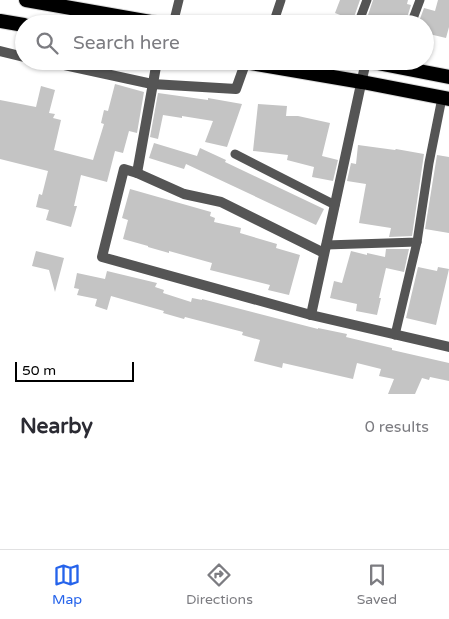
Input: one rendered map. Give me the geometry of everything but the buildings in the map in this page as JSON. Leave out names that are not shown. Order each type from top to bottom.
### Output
[{"type":"highway","points":[[26,0],[61,3],[119,15]]},
{"type":"highway","points":[[0,21],[15,24]]},
{"type":"highway","points":[[291,70],[445,98]]},
{"type":"highway","points":[[423,70],[449,77]]},
{"type":"street","points":[[0,51],[15,54]]},
{"type":"street","points":[[87,70],[152,84],[236,89],[241,70]]},
{"type":"street","points":[[137,173],[155,70]]},
{"type":"street","points":[[311,316],[365,70]]},
{"type":"street","points":[[325,249],[221,202],[184,194],[124,169],[102,257],[311,316],[449,347]]},
{"type":"lane","points":[[175,15],[179,0]]},
{"type":"lane","points":[[276,15],[281,0]]},
{"type":"lane","points":[[361,15],[367,0]]},
{"type":"lane","points":[[415,15],[420,0]]},
{"type":"lane","points":[[395,335],[417,242],[429,163],[445,98]]},
{"type":"lane","points":[[234,154],[335,204]]},
{"type":"lane","points":[[325,249],[417,242]]}]
